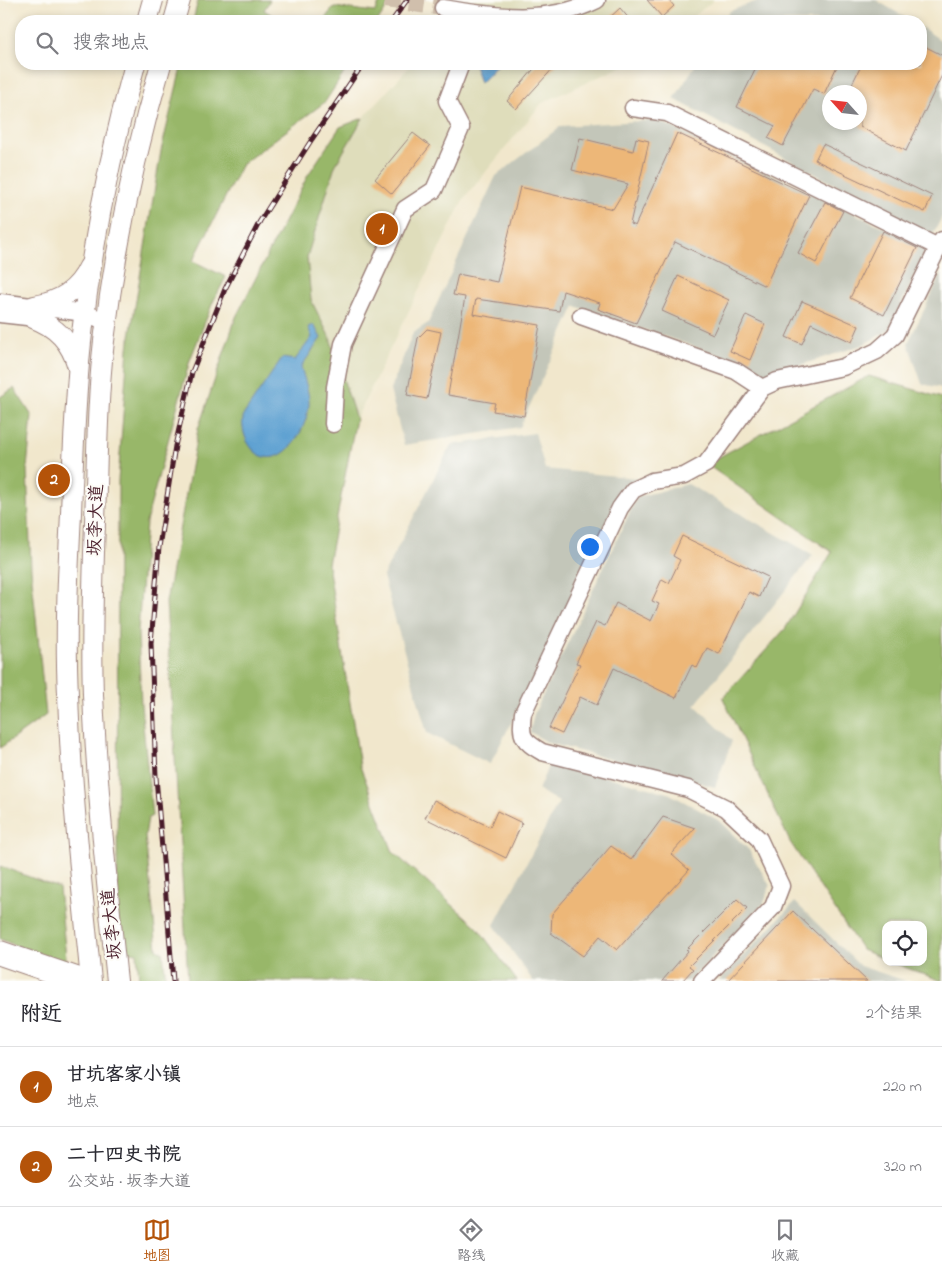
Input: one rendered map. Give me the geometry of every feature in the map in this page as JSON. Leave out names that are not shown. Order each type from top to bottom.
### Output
[{"type":"highway","points":[[0,953],[82,981]]},
{"type":"main road","name":"坂李大道","points":[[91,981],[74,805],[68,693],[67,596],[79,372],[84,318],[115,146],[134,70]]},
{"type":"main road","name":"坂李大道","points":[[116,981],[100,805],[93,692],[93,596],[97,466],[107,322],[124,221],[160,70]]},
{"type":"main road","points":[[79,372],[74,354],[61,334],[33,312],[68,294],[79,285],[94,258]]},
{"type":"street","points":[[552,15],[586,6],[597,0]]},
{"type":"street","points":[[443,8],[468,15]]},
{"type":"street","points":[[333,424],[335,388],[343,344],[405,209],[434,190],[461,128],[447,101],[459,70]]},
{"type":"street","points":[[633,108],[667,113],[940,244],[895,335],[877,351],[843,367],[777,381],[762,388],[706,464],[684,476],[652,481],[633,490],[620,508],[524,714],[521,732],[526,743],[542,752],[688,789],[726,808],[759,839],[781,886],[773,907],[702,981]]},
{"type":"street","points":[[0,302],[33,312],[107,322]]},
{"type":"street","points":[[0,314],[33,312]]},
{"type":"street","points":[[581,316],[736,371],[762,388]]},
{"type":"shaded area","points":[[449,0],[714,0],[695,15],[443,15]]},
{"type":"shaded area","points":[[760,0],[876,0],[901,15],[727,15],[730,11]]},
{"type":"shaded area","points":[[927,31],[942,41],[942,217],[932,236],[674,99],[692,70],[927,70]]},
{"type":"shaded area","points":[[407,70],[614,70],[542,103],[463,200],[356,419],[330,338],[311,300],[307,257],[335,166],[363,118]]},
{"type":"shaded area","points":[[657,120],[927,248],[889,330],[862,345],[761,378],[740,362],[575,306],[520,427],[404,445],[390,390],[413,333],[428,323],[496,176],[561,126]]},
{"type":"shaded area","points":[[942,273],[942,388],[922,384],[908,343]]},
{"type":"shaded area","points":[[535,433],[545,469],[637,478],[490,764],[427,733],[383,576],[451,445]]},
{"type":"shaded area","points":[[688,484],[813,555],[695,705],[732,741],[715,787],[549,743],[530,732],[534,714],[637,497]]},
{"type":"shaded area","points":[[550,762],[668,793],[718,820],[749,850],[770,886],[764,903],[689,981],[533,981],[494,925],[559,802],[538,790]]},
{"type":"shaded area","points":[[795,902],[860,966],[906,981],[719,981]]},
{"type":"green space","points":[[198,0],[270,0],[264,10],[272,15],[194,15]]},
{"type":"green space","points":[[381,0],[392,0],[382,15],[328,15],[334,7],[375,12]]},
{"type":"green space","points":[[181,70],[346,70],[325,102],[242,164],[193,261],[226,277],[213,302],[190,360],[146,522],[138,632],[141,704],[152,816],[148,818],[145,836],[157,949],[163,952],[166,981],[139,981],[137,953],[117,950],[118,481],[128,348],[161,151]]},
{"type":"green space","points":[[363,118],[335,166],[307,257],[311,300],[330,338],[356,419],[328,564],[360,766],[393,852],[477,927],[517,981],[188,981],[166,602],[198,429],[236,317],[308,175],[340,127]]},
{"type":"green space","points":[[869,376],[942,398],[942,981],[902,966],[927,966],[927,921],[882,921],[882,958],[862,950],[790,842],[723,698],[785,629],[832,552],[706,464]]},
{"type":"green space","points":[[14,388],[32,416],[27,468],[31,569],[46,715],[0,748],[0,397]]},
{"type":"green space","points":[[0,866],[59,888],[67,967],[0,939]]},
{"type":"water","points":[[476,70],[492,70],[480,83]]},
{"type":"water","points":[[314,325],[321,338],[301,367],[309,401],[306,420],[288,450],[274,457],[259,455],[248,444],[245,436],[243,429],[244,414],[282,358],[295,360],[312,337],[308,327]]},
{"type":"building","points":[[647,0],[669,0],[674,6],[664,15],[660,15]]},
{"type":"building","points":[[620,8],[626,15],[612,15]]},
{"type":"building","points":[[927,48],[942,55],[942,75],[906,151],[866,130],[867,85],[852,85],[859,70],[927,70]]},
{"type":"building","points":[[533,70],[552,70],[516,109],[507,101]]},
{"type":"building","points":[[755,70],[835,70],[828,85],[822,85],[822,93],[813,89],[783,146],[768,138],[775,126],[737,107]]},
{"type":"building","points":[[413,133],[430,146],[392,194],[375,179]]},
{"type":"building","points":[[677,133],[809,195],[765,286],[675,242],[636,323],[598,309],[600,303],[563,291],[559,311],[476,299],[473,314],[540,325],[524,416],[493,411],[495,403],[448,395],[465,297],[453,295],[458,274],[497,282],[520,187],[613,209],[628,184],[572,170],[580,138],[633,151],[636,138],[649,141],[630,224],[635,226]]},
{"type":"building","points":[[823,144],[932,196],[925,212],[815,160]]},
{"type":"building","points":[[825,202],[843,211],[816,263],[798,253]]},
{"type":"building","points":[[883,231],[917,248],[884,315],[850,298]]},
{"type":"building","points":[[678,276],[729,300],[713,334],[662,311]]},
{"type":"building","points":[[802,301],[859,326],[852,342],[811,323],[802,344],[786,337]]},
{"type":"building","points":[[746,315],[765,324],[750,360],[730,351]]},
{"type":"building","points":[[427,329],[441,332],[427,399],[407,395],[418,338]]},
{"type":"building","points":[[682,536],[768,577],[759,597],[749,592],[719,654],[707,648],[697,668],[692,665],[676,698],[614,668],[597,705],[580,697],[562,734],[549,728],[580,664],[576,663],[596,622],[605,626],[616,603],[651,621],[659,604],[652,601],[662,579],[669,583],[680,560],[673,556]]},
{"type":"building","points":[[434,800],[490,827],[497,811],[522,823],[506,858],[425,818]]},
{"type":"building","points":[[663,817],[695,828],[671,854],[689,870],[617,950],[600,936],[583,956],[551,933],[552,914],[611,846],[631,860]]},
{"type":"building","points":[[737,899],[747,908],[689,966],[693,969],[682,981],[662,981],[688,951],[686,950]]},
{"type":"building","points":[[793,911],[867,981],[727,981]]},
{"type":"tunnel","points":[[385,0],[443,8]]},
{"type":"railway","points":[[396,15],[407,0]]},
{"type":"railway","points":[[173,981],[156,777],[151,643],[159,547],[175,446],[192,372],[225,289],[260,221],[359,70]]},
{"type":"place","name":"甘坑客家小镇","points":[[382,229]]},
{"type":"place","name":"二十四史书院","points":[[54,480]]}]
